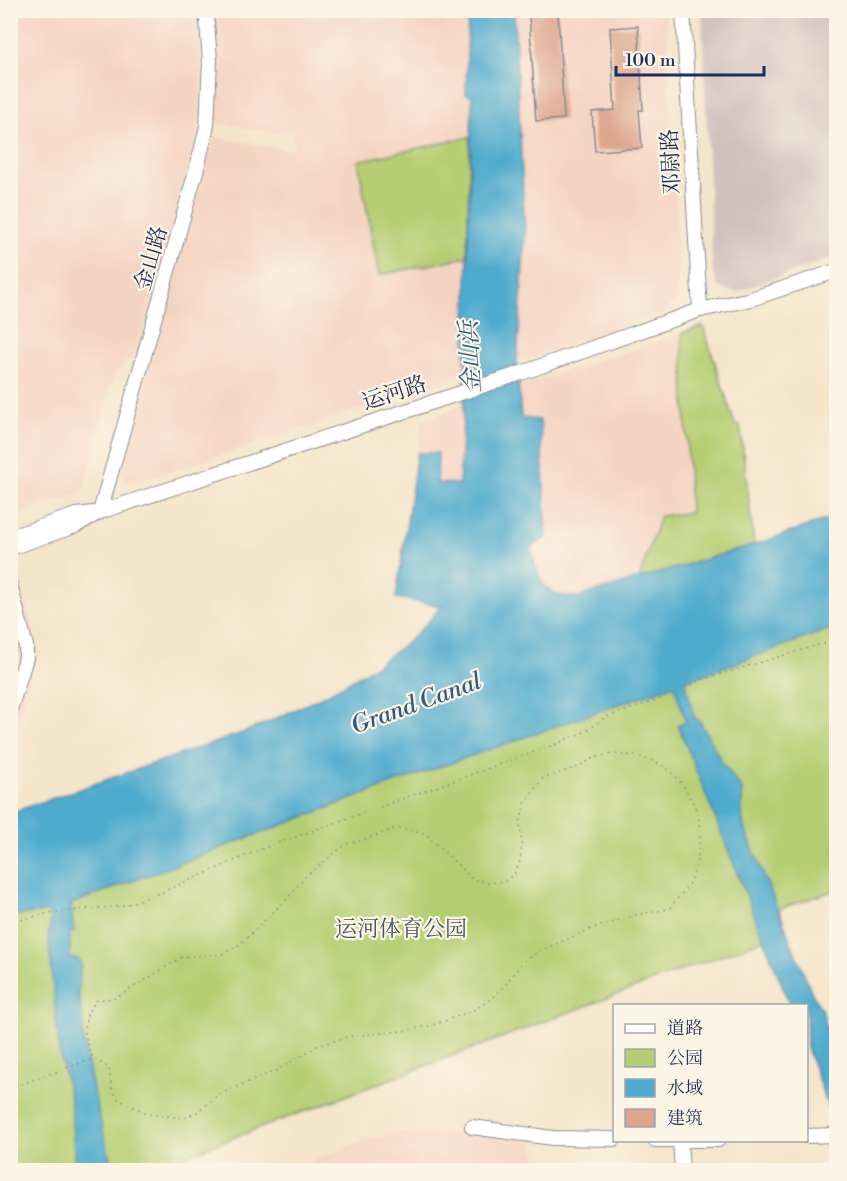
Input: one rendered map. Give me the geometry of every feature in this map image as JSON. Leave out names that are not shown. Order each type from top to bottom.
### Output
[{"type":"street","name":"金山路","points":[[100,512],[207,126],[210,60],[206,10]]},
{"type":"street","name":"邓尉路","points":[[682,10],[699,310]]},
{"type":"street","name":"运河路","points":[[10,548],[75,526],[100,512],[526,371],[699,310],[751,299],[836,272]]},
{"type":"street","name":"运河路","points":[[10,537],[76,515],[100,512]]},
{"type":"street","points":[[10,585],[26,646],[24,669],[11,707]]},
{"type":"street","points":[[472,1127],[553,1138],[613,1139]]},
{"type":"street","points":[[808,1136],[833,1135]]},
{"type":"street","points":[[680,1142],[682,1170]]},
{"type":"path","points":[[10,923],[48,913],[122,906],[159,893],[264,848],[551,746],[587,731],[604,718],[657,700],[700,680],[837,640]]},
{"type":"path","points":[[610,753],[644,757],[662,764],[687,792],[699,818],[696,865],[689,883],[669,909],[639,914],[591,928],[537,952],[521,964],[505,985],[490,999],[472,1011],[436,1024],[403,1031],[351,1036],[317,1046],[279,1071],[221,1093],[197,1112],[184,1118],[149,1114],[119,1100],[112,1088],[109,1068],[93,1058],[84,1029],[88,1012],[97,1000],[116,998],[182,957],[223,954],[239,945],[287,899],[306,876],[346,844],[397,828],[413,830],[426,834],[472,879],[489,883],[505,881],[515,873],[520,861],[522,843],[520,823],[525,803],[543,778],[578,767],[594,758],[610,753]]},
{"type":"path","points":[[10,1088],[93,1058]]},
{"type":"shaded area","points":[[27,10],[197,11],[201,56],[201,94],[197,134],[137,352],[114,374],[83,492],[11,517],[10,14]]},
{"type":"shaded area","points":[[212,11],[468,11],[466,94],[472,95],[470,137],[359,161],[379,275],[467,257],[464,375],[140,481],[130,482],[123,478],[122,463],[214,137],[285,150],[294,148],[292,133],[275,133],[215,122],[212,116]]},
{"type":"shaded area","points":[[514,11],[666,11],[679,276],[676,300],[664,313],[517,362],[525,234]]},
{"type":"shaded area","points":[[702,11],[836,11],[836,257],[736,292],[722,289],[717,285],[713,271]]},
{"type":"shaded area","points":[[682,333],[690,514],[660,516],[639,579],[577,597],[556,594],[544,586],[530,548],[539,420],[521,418],[518,387]]},
{"type":"shaded area","points":[[464,405],[459,484],[436,483],[417,453],[422,421]]},
{"type":"shaded area","points":[[18,566],[39,654],[14,731],[11,754],[10,569]]},
{"type":"shaded area","points":[[401,1132],[534,1137],[538,1170],[292,1170],[363,1140]]},
{"type":"green space","points":[[470,137],[467,257],[379,275],[358,161]]},
{"type":"green space","points":[[703,326],[735,425],[740,425],[754,545],[639,579],[660,516],[690,513],[682,333]]},
{"type":"green space","name":"运河体育公园","points":[[836,627],[836,890],[779,909],[787,931],[147,1170],[11,1170],[10,916],[71,904],[397,782]]},
{"type":"water","points":[[468,11],[514,11],[525,234],[517,362],[521,418],[540,420],[547,537],[530,548],[543,584],[555,594],[577,597],[754,545],[836,516],[836,627],[685,681],[695,719],[699,720],[722,762],[742,789],[744,827],[812,993],[823,1013],[836,1068],[836,1151],[832,1118],[808,1051],[808,1004],[790,1004],[678,725],[686,722],[674,685],[397,782],[71,904],[74,932],[70,932],[70,958],[78,959],[81,964],[78,991],[83,1038],[111,1165],[111,1170],[75,1170],[71,1103],[59,1050],[48,933],[50,914],[45,912],[11,916],[10,813],[245,732],[296,709],[378,664],[403,646],[441,606],[396,598],[417,453],[438,453],[437,483],[459,484],[464,405],[472,96],[466,94]]},
{"type":"building","points":[[558,12],[564,119],[536,121],[529,14]]},
{"type":"building","points":[[638,26],[643,110],[639,110],[642,148],[595,151],[592,112],[615,110],[610,28]]},
{"type":"water label","name":"金山浜","points":[[470,357]]},
{"type":"water label","name":"Grand Canal","points":[[416,703]]}]
